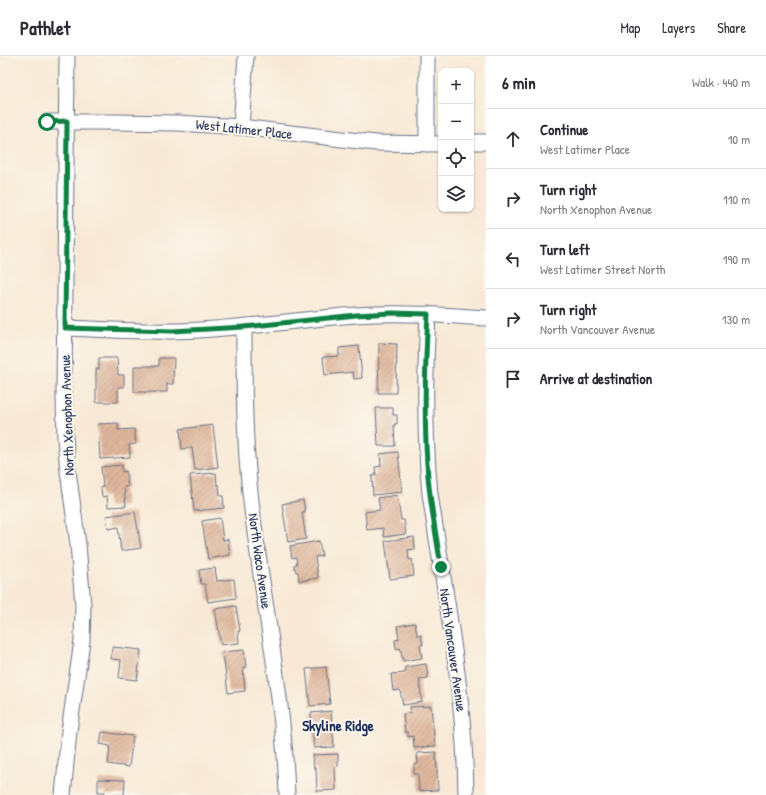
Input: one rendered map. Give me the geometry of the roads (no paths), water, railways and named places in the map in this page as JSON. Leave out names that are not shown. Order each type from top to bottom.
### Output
[{"type":"street","name":"North Xenophon Avenue","points":[[63,795],[69,731],[81,648],[83,605],[78,544],[65,438],[64,397],[68,56]]},
{"type":"street","points":[[241,127],[246,56]]},
{"type":"street","points":[[427,56],[434,144]]},
{"type":"street","name":"West Latimer Place","points":[[47,122],[178,123],[241,127],[368,142],[434,144]]},
{"type":"street","points":[[474,142],[486,142]]},
{"type":"street","points":[[65,328],[172,331],[244,327],[356,315],[392,313],[486,318]]},
{"type":"street","name":"North Vancouver Avenue","points":[[428,314],[425,372],[427,464],[430,494],[459,689],[465,745],[466,795]]},
{"type":"street","name":"North Waco Avenue","points":[[244,327],[245,410],[249,482],[279,700],[286,768],[287,795]]},
{"type":"district","name":"Skyline Ridge","points":[[338,726]]}]
